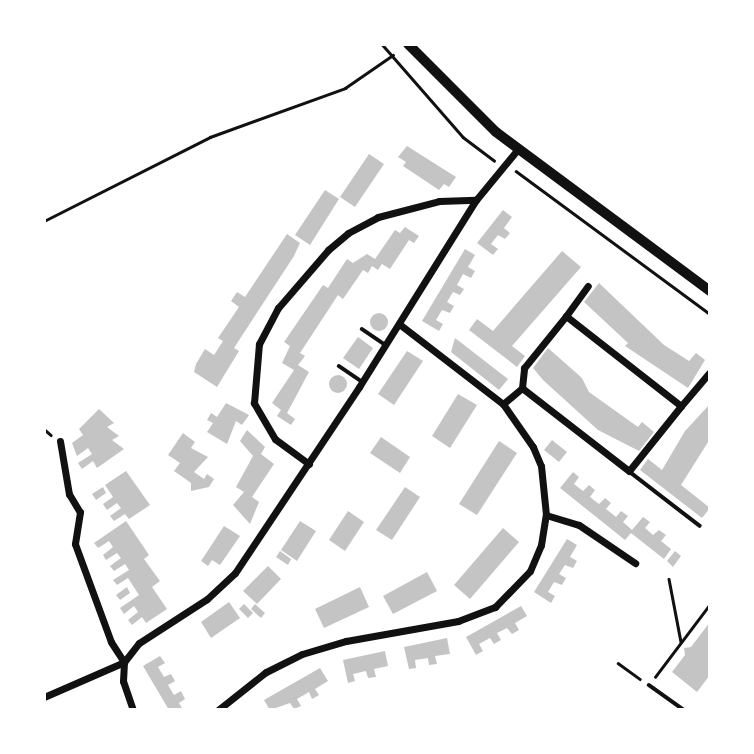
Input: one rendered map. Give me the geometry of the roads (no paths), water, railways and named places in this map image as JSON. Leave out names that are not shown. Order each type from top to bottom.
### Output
[{"type":"main road","points":[[408,44],[518,149],[710,291]]},
{"type":"street","points":[[44,697],[124,662],[139,643],[207,599],[235,573],[363,382],[476,200],[518,149]]},
{"type":"street","points":[[309,464],[275,439],[254,403],[259,344],[278,309],[300,280],[348,233],[378,217],[427,204],[476,200]]},
{"type":"street","points":[[503,404],[522,388],[524,368],[588,286]]},
{"type":"street","points":[[566,316],[681,406]]},
{"type":"street","points":[[218,710],[266,672],[302,654],[345,641],[458,621],[495,607],[530,571],[541,545],[546,515],[541,466],[523,428],[503,404],[399,324]]},
{"type":"street","points":[[522,388],[629,471],[709,373]]},
{"type":"street","points":[[60,441],[69,494],[80,512],[75,544],[111,642],[124,662],[123,681],[133,710]]},
{"type":"street","points":[[546,515],[579,525],[635,563]]},
{"type":"lane","points":[[362,329],[386,345]]},
{"type":"lane","points":[[339,366],[363,382]]},
{"type":"lane","points":[[629,471],[700,526]]},
{"type":"lane","points":[[649,685],[684,710]]}]
